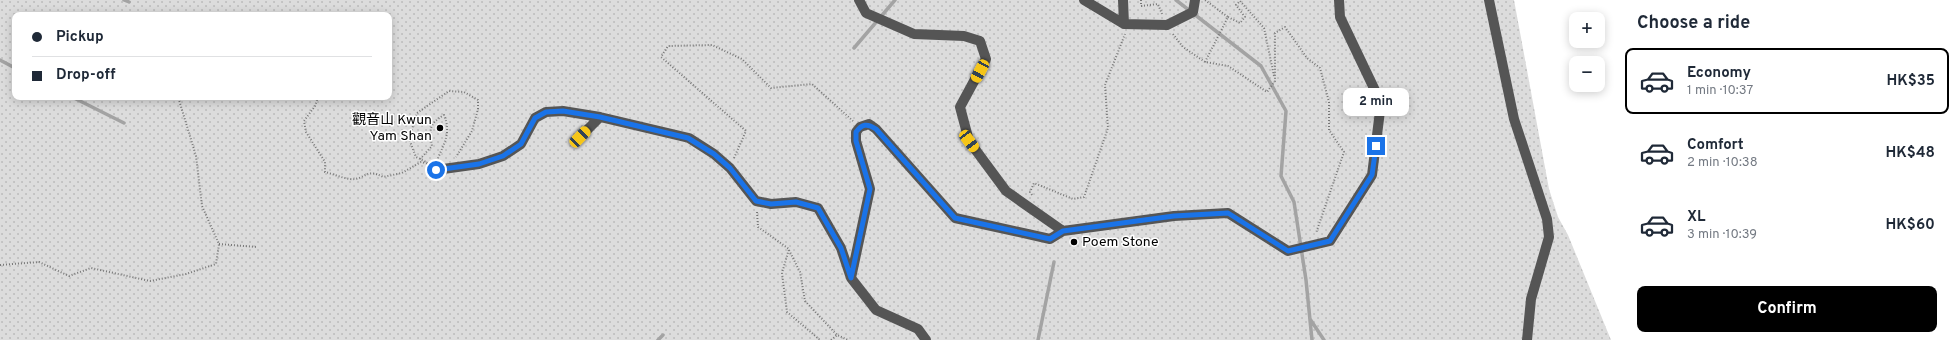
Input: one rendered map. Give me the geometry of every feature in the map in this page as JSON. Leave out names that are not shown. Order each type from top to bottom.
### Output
[{"type":"lane","points":[[859,0],[866,13],[914,34],[964,36],[980,41],[986,59],[960,107],[969,141],[1006,191],[1063,231]]},
{"type":"lane","points":[[1084,0],[1126,24],[1167,25],[1193,12],[1195,0]]},
{"type":"lane","points":[[1123,0],[1126,24]]},
{"type":"lane","points":[[851,278],[870,189],[856,141],[856,132],[860,127],[869,124],[876,129],[955,218],[1050,239],[1063,231],[1174,216],[1228,213],[1288,251],[1330,241],[1372,175],[1381,102],[1340,17],[1340,0]]},
{"type":"lane","points":[[1489,0],[1514,119],[1547,219],[1549,237],[1531,299],[1527,340]]},
{"type":"lane","points":[[436,170],[457,169],[503,156],[521,144],[535,118],[546,112],[563,111],[600,117],[688,138],[714,154],[730,168],[756,201],[771,204],[796,202],[818,208],[841,248],[851,278],[876,310],[918,329],[926,340]]},
{"type":"lane","points":[[580,137],[600,117]]},
{"type":"path","points":[[1141,0],[1141,6],[1158,4],[1167,25],[1183,47],[1205,62],[1228,66],[1267,92],[1275,81],[1275,33],[1285,27],[1307,58],[1320,68],[1329,102],[1329,130],[1344,152],[1311,246]]},
{"type":"path","points":[[1205,0],[1228,17],[1240,23],[1245,16],[1236,5],[1240,0],[1264,28],[1275,81]]},
{"type":"path","points":[[1205,62],[1228,17]]},
{"type":"path","points":[[1034,198],[1030,192],[1034,184],[1072,199],[1084,197],[1108,128],[1105,85],[1126,24]]},
{"type":"path","points":[[730,168],[746,131],[661,57],[668,46],[712,45],[742,59],[771,88],[812,84],[860,127]]},
{"type":"path","points":[[420,159],[432,146],[430,132],[434,121],[444,115],[448,125],[448,136],[438,160],[427,161],[420,159],[416,157],[409,139],[417,113],[449,91],[464,92],[478,100],[478,109],[472,131],[456,155],[457,169]]},
{"type":"path","points":[[0,265],[39,262],[69,276],[91,268],[150,281],[186,274],[216,264],[219,244],[202,206],[196,156],[179,100]]},
{"type":"path","points":[[317,100],[316,106],[304,121],[306,132],[325,162],[325,172],[350,180],[359,179],[368,173],[376,173],[383,177],[402,172],[421,162],[436,170]]},
{"type":"path","points":[[427,161],[436,170]]},
{"type":"path","points":[[756,201],[758,227],[789,249],[800,272],[805,301],[837,335],[848,340]]},
{"type":"path","points":[[219,244],[257,247]]},
{"type":"path","points":[[789,249],[782,273],[787,312],[820,340]]},
{"type":"path","points":[[831,340],[837,335]]},
{"type":"shaded area","points":[[0,0],[1514,0],[1549,189],[1558,217],[1568,235],[1611,340],[0,340]]},
{"type":"waterway","points":[[124,0],[129,2]]},
{"type":"waterway","points":[[854,48],[895,0]]},
{"type":"waterway","points":[[1176,0],[1261,66],[1286,111],[1281,176],[1294,202],[1306,280],[1312,340]]},
{"type":"waterway","points":[[0,60],[12,66]]},
{"type":"waterway","points":[[78,100],[124,123]]},
{"type":"waterway","points":[[1038,340],[1054,262]]},
{"type":"waterway","points":[[1310,319],[1324,340]]},
{"type":"waterway","points":[[658,340],[663,335]]},
{"type":"place","name":"觀音山 Kwun Yam Shan","points":[[440,128]]},
{"type":"place","name":"Poem Stone","points":[[1074,242]]},
{"type":"route","points":[[436,170],[457,169],[503,156],[521,144],[535,118],[546,112],[563,111],[600,117],[688,138],[714,154],[730,168],[756,201],[771,204],[796,202],[818,208],[841,248],[851,278],[870,189],[856,141],[856,132],[864,125],[869,124],[876,129],[955,218],[1050,239],[1063,231],[1174,216],[1228,213],[1288,251],[1330,241],[1372,175],[1376,146]]}]
